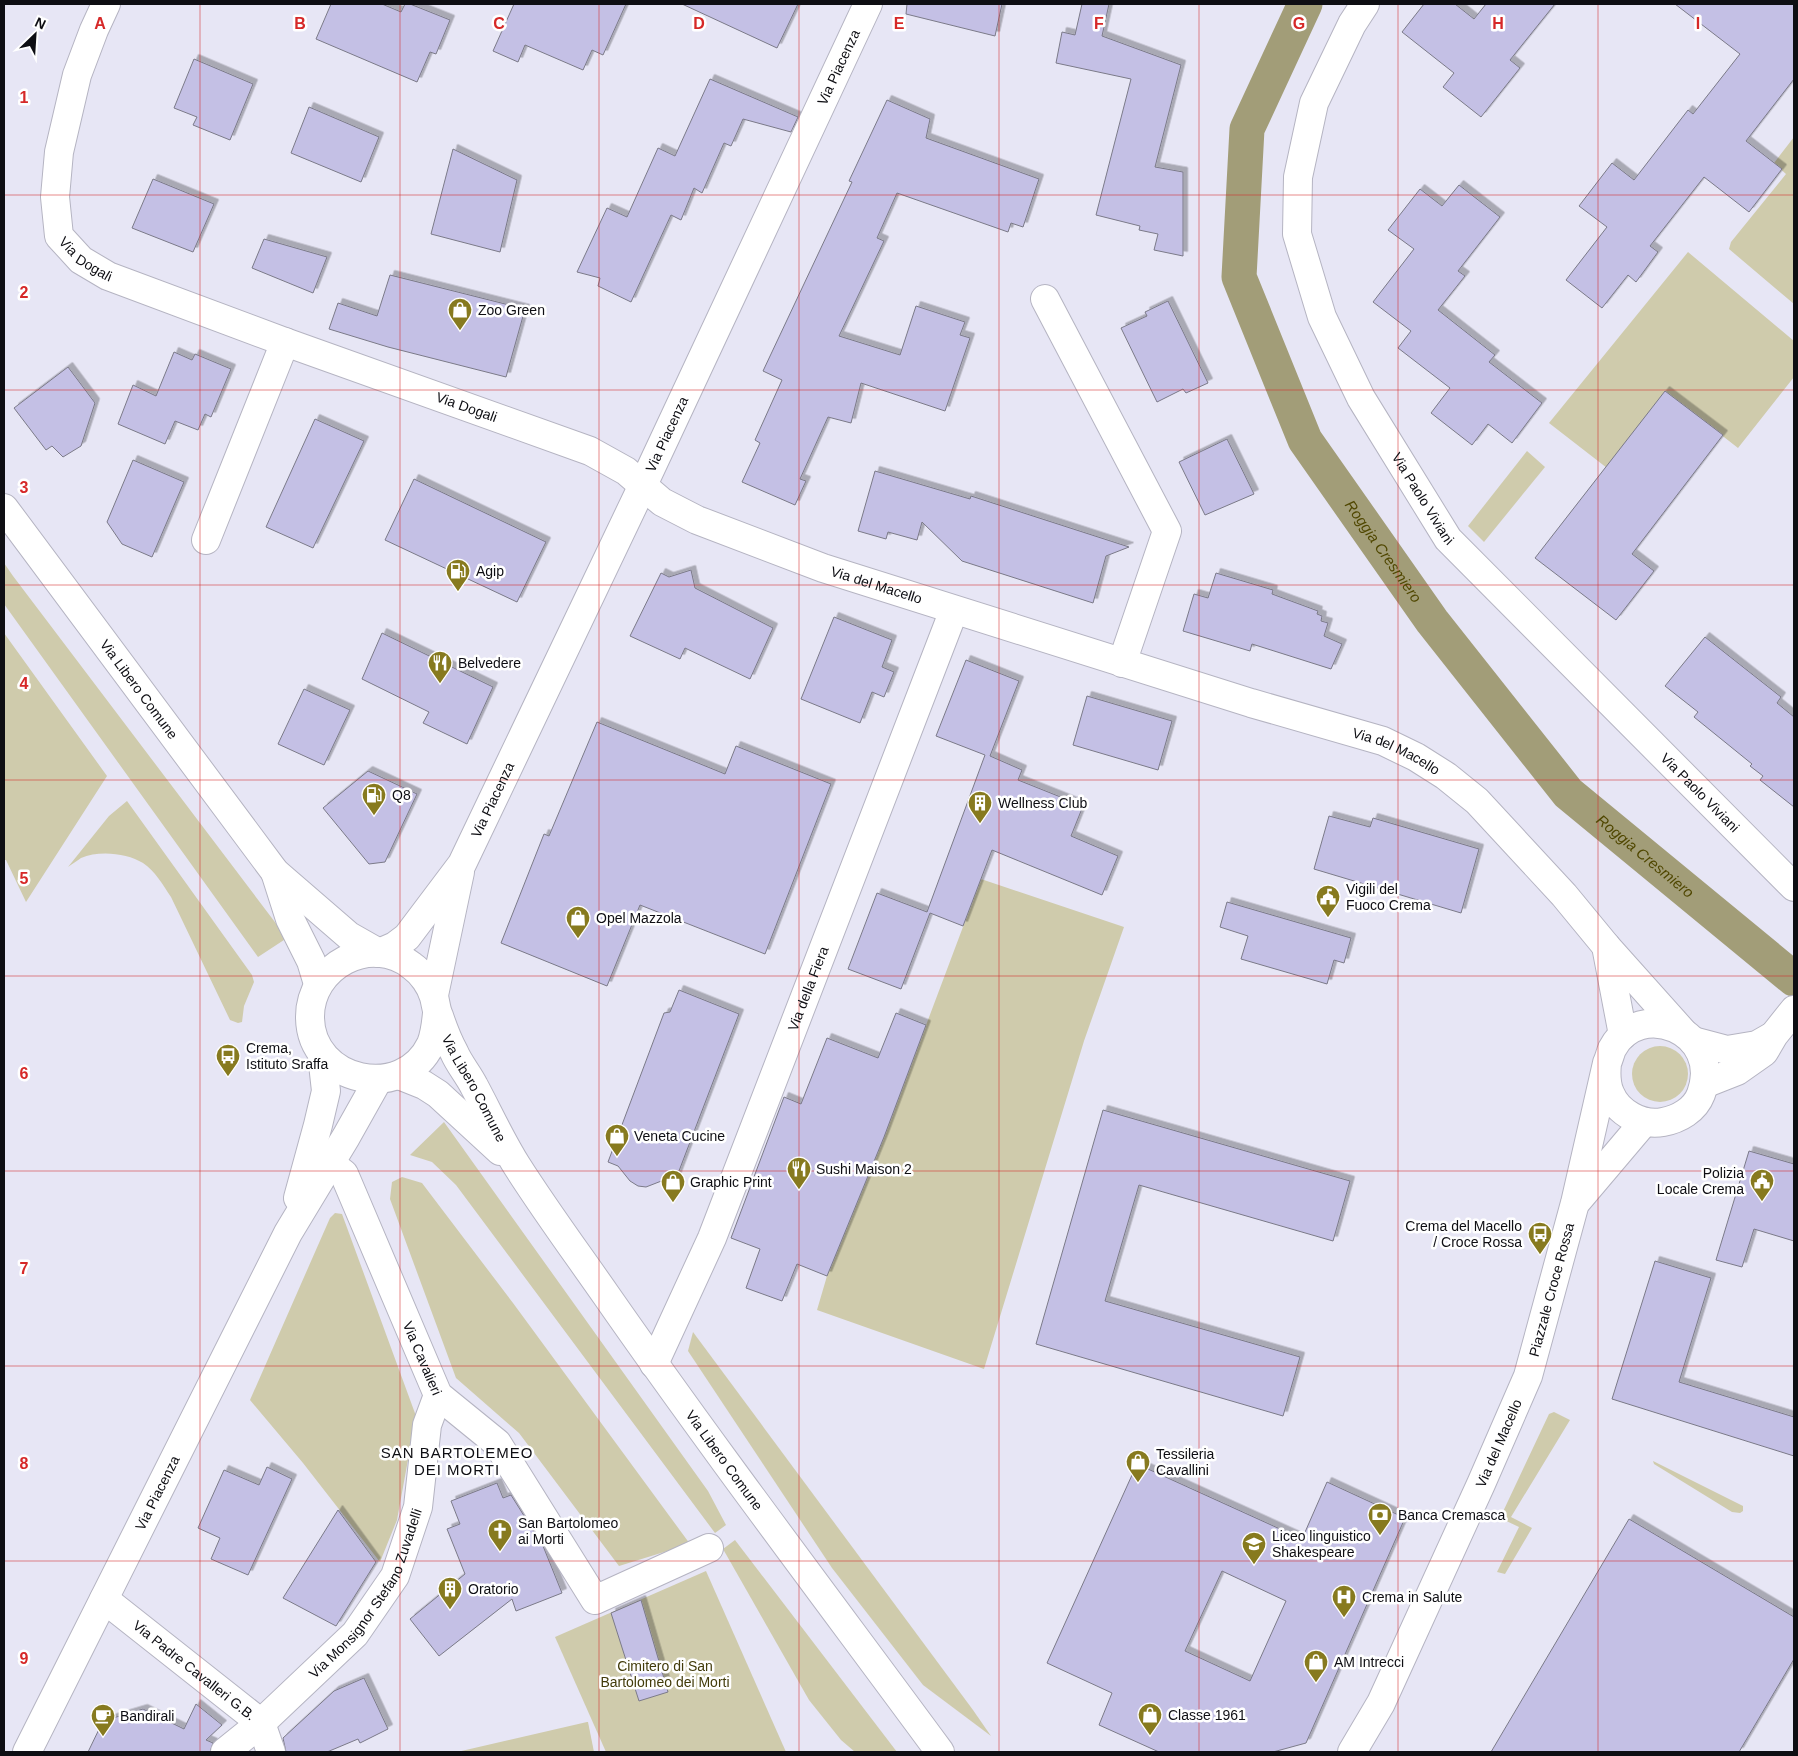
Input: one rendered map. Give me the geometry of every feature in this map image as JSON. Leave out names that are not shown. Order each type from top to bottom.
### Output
[{"type":"street","name":"Via Dogali","points":[[106,4],[77,75],[59,152],[54,197],[59,236],[81,260],[108,276],[590,451],[626,471],[643,485]]},
{"type":"street","name":"Via Piacenza","points":[[379,952],[395,946],[407,937],[462,864],[643,485],[868,4]]},
{"type":"street","name":"Via Paolo Viviani","points":[[1365,4],[1352,24],[1314,103],[1298,177],[1297,234],[1322,317],[1361,398],[1448,539],[1794,887]]},
{"type":"street","points":[[1044,299],[1167,530],[1122,663]]},
{"type":"street","points":[[206,540],[286,342]]},
{"type":"street","name":"Via del Macello","points":[[643,485],[662,502],[697,520],[823,568],[1251,704],[1382,741],[1416,757],[1446,776],[1477,801],[1564,895],[1606,946],[1688,1036]]},
{"type":"street","name":"Via Libero Comune","points":[[4,508],[275,872],[349,936],[379,952],[397,957],[413,966],[425,979],[455,1055],[472,1082],[516,1164],[654,1364],[940,1752]]},
{"type":"street","name":"Via della Fiera","points":[[654,1364],[712,1238],[954,610]]},
{"type":"street","name":"Via Piacenza","points":[[436,1004],[462,864]]},
{"type":"street","name":"Via Libero Comune","points":[[275,872],[290,919],[311,961],[318,984]]},
{"type":"street","name":"Via del Macello","points":[[1606,946],[1624,1035]]},
{"type":"street","name":"Via Libero Comune","points":[[379,952],[360,953],[343,960],[329,970],[318,984],[311,1001],[309,1019],[313,1036],[322,1055],[338,1069],[357,1078],[388,1078],[424,1085],[438,1094],[516,1164]]},
{"type":"street","name":"Via Libero Comune","points":[[388,1078],[416,1064],[430,1047],[436,1030],[436,1004]]},
{"type":"street","points":[[1704,1084],[1738,1071],[1764,1052],[1774,1035],[1794,1010]]},
{"type":"street","points":[[1624,1035],[1638,1026],[1668,1025],[1688,1036],[1726,1050],[1758,1045],[1774,1035]]},
{"type":"street","name":"Piazzale Croce Rossa","points":[[1528,1376],[1575,1203],[1607,1063],[1613,1048],[1624,1035]]},
{"type":"street","points":[[1607,1063],[1606,1079],[1610,1093],[1618,1106],[1630,1116],[1644,1122],[1660,1123],[1675,1119],[1688,1111],[1699,1099],[1704,1084],[1705,1068],[1702,1054],[1688,1036]]},
{"type":"street","name":"Via Piacenza","points":[[288,1233],[326,1091],[322,1055]]},
{"type":"street","name":"Via Piacenza","points":[[27,1752],[288,1233],[330,1163],[388,1078]]},
{"type":"street","name":"Piazzale Croce Rossa","points":[[1575,1203],[1644,1122]]},
{"type":"street","name":"Via Cavalieri","points":[[330,1163],[344,1174],[438,1396],[496,1443],[596,1600],[710,1548]]},
{"type":"street","name":"Via del Macello","points":[[1352,1752],[1381,1703],[1482,1484],[1528,1376]]},
{"type":"street","name":"Via Monsignor Stefano Zuvadelli","points":[[224,1752],[261,1723],[355,1634],[395,1576],[418,1507],[427,1425],[438,1396]]},
{"type":"street","name":"Via Padre Cavalleri G.B.","points":[[104,1599],[261,1723],[271,1752]]},
{"type":"green space","points":[[1794,137],[1794,304],[1729,249],[1731,242],[1786,174],[1774,163]]},
{"type":"green space","points":[[1688,252],[1794,341],[1794,377],[1738,448],[1665,391],[1607,468],[1549,423]]},
{"type":"green space","points":[[1527,451],[1545,467],[1484,542],[1468,526]]},
{"type":"green space","points":[[4,563],[287,938],[258,957],[4,604]]},
{"type":"green space","points":[[4,633],[107,776],[26,902],[6,860],[4,860]]},
{"type":"green space","points":[[127,801],[252,975],[254,982],[244,1006],[242,1022],[238,1023],[230,1020],[171,897],[147,866],[129,857],[104,853],[81,858],[68,867],[109,816]]},
{"type":"green space","points":[[981,879],[1124,927],[1084,1041],[984,1369],[817,1310],[827,1276],[884,1137]]},
{"type":"green space","points":[[1654,1046],[1666,1046],[1676,1050],[1684,1058],[1688,1074],[1684,1090],[1676,1098],[1666,1102],[1654,1102],[1644,1098],[1636,1090],[1632,1080],[1632,1068],[1636,1058],[1644,1050]]},
{"type":"green space","points":[[444,1122],[708,1491],[726,1525],[715,1533],[456,1185],[432,1162],[410,1155]]},
{"type":"green space","points":[[402,1177],[422,1183],[513,1303],[690,1544],[619,1566],[519,1433],[456,1378],[390,1199],[392,1182]]},
{"type":"green space","points":[[335,1213],[342,1214],[416,1416],[397,1520],[380,1562],[303,1463],[250,1400],[330,1218]]},
{"type":"green space","points":[[693,1332],[991,1736],[923,1685],[832,1568],[688,1351]]},
{"type":"green space","points":[[1554,1412],[1570,1420],[1511,1517],[1532,1528],[1505,1574],[1497,1572],[1519,1527],[1500,1518],[1549,1414]]},
{"type":"green space","points":[[1653,1461],[1743,1506],[1743,1511],[1740,1513],[1732,1512],[1654,1464]]},
{"type":"green space","points":[[735,1540],[897,1752],[855,1752],[841,1740],[809,1700],[723,1549]]},
{"type":"green space","name":"Cimitero di San Bartolomeo dei Morti","points":[[706,1571],[786,1752],[606,1752],[555,1637]]},
{"type":"green space","points":[[587,1722],[594,1752],[457,1752]]},
{"type":"building","points":[[331,4],[382,4],[401,12],[405,4],[410,4],[450,20],[436,54],[430,52],[417,82],[316,39]]},
{"type":"building","points":[[514,4],[626,4],[603,55],[592,50],[583,70],[525,45],[518,62],[493,51]]},
{"type":"building","points":[[682,4],[798,4],[777,48]]},
{"type":"building","points":[[907,4],[1002,4],[995,36],[906,14]]},
{"type":"building","points":[[1082,4],[1109,4],[1102,36],[1181,65],[1155,167],[1183,172],[1183,256],[1154,250],[1158,234],[1139,230],[1140,226],[1096,215],[1131,79],[1056,63],[1062,32],[1075,35]]},
{"type":"building","points":[[1424,4],[1455,4],[1474,19],[1486,4],[1555,4],[1510,60],[1520,68],[1481,117],[1443,87],[1454,73],[1402,32]]},
{"type":"building","points":[[1675,4],[1794,4],[1794,79],[1746,141],[1782,169],[1749,212],[1704,177],[1650,246],[1658,252],[1636,282],[1628,275],[1602,308],[1566,280],[1607,227],[1579,206],[1612,163],[1634,180],[1688,110],[1693,114],[1740,54]]},
{"type":"building","points":[[194,59],[253,84],[230,140],[193,125],[197,117],[174,108]]},
{"type":"building","points":[[710,79],[798,117],[791,132],[743,119],[731,146],[724,143],[702,193],[694,188],[681,220],[671,215],[631,302],[598,286],[600,278],[577,272],[607,208],[627,217],[658,148],[675,156]]},
{"type":"building","points":[[887,100],[930,119],[926,138],[1039,179],[1023,227],[1011,223],[1008,232],[897,193],[877,238],[884,241],[839,336],[900,355],[916,306],[965,322],[960,335],[970,338],[945,411],[861,383],[851,423],[828,417],[800,479],[806,481],[795,505],[742,482],[760,443],[755,440],[782,380],[763,371],[852,182],[849,181]]},
{"type":"building","points":[[309,107],[379,137],[361,182],[291,153]]},
{"type":"building","points":[[453,149],[517,180],[500,252],[431,234]]},
{"type":"building","points":[[153,179],[214,204],[193,252],[132,228]]},
{"type":"building","points":[[1459,185],[1500,217],[1458,271],[1465,276],[1438,310],[1495,355],[1489,362],[1542,403],[1512,443],[1488,424],[1472,445],[1431,413],[1450,388],[1398,348],[1411,331],[1373,302],[1414,249],[1388,230],[1420,189],[1442,206]]},
{"type":"building","points":[[264,239],[327,257],[313,293],[252,268]]},
{"type":"building","points":[[390,275],[525,309],[506,377],[388,347],[329,329],[338,303],[377,316]]},
{"type":"building","points":[[1168,301],[1208,383],[1186,393],[1183,389],[1157,402],[1121,328],[1147,316],[1145,312]]},
{"type":"building","points":[[174,352],[192,360],[195,354],[231,369],[211,417],[205,414],[198,430],[175,421],[165,444],[118,424],[133,385],[156,396]]},
{"type":"building","points":[[68,367],[95,403],[81,446],[63,457],[52,446],[46,450],[14,408]]},
{"type":"building","points":[[1665,391],[1723,435],[1632,554],[1654,571],[1616,620],[1535,558]]},
{"type":"building","points":[[315,419],[364,441],[313,548],[266,527]]},
{"type":"building","points":[[1227,439],[1254,494],[1205,515],[1179,462]]},
{"type":"building","points":[[133,460],[184,482],[152,557],[122,544],[107,522]]},
{"type":"building","points":[[875,471],[970,499],[971,496],[1129,547],[1106,556],[1093,603],[962,561],[922,522],[917,540],[888,532],[886,539],[858,531]]},
{"type":"building","points":[[414,479],[546,542],[517,602],[385,540]]},
{"type":"building","points":[[691,570],[695,588],[773,628],[750,679],[685,648],[680,659],[630,636],[661,573],[669,577]]},
{"type":"building","points":[[1216,573],[1273,590],[1272,594],[1318,611],[1317,614],[1322,616],[1321,621],[1328,623],[1324,636],[1342,644],[1331,669],[1252,644],[1250,651],[1183,631],[1194,594],[1208,598]]},
{"type":"building","points":[[834,617],[892,640],[882,667],[894,672],[884,697],[872,692],[860,723],[801,699]]},
{"type":"building","points":[[382,633],[493,687],[467,744],[423,723],[429,712],[362,679]]},
{"type":"building","points":[[1705,637],[1781,697],[1777,703],[1794,717],[1794,807],[1760,780],[1763,776],[1750,766],[1752,764],[1694,717],[1698,712],[1665,686]]},
{"type":"building","points":[[966,660],[1019,681],[990,756],[1022,770],[1018,780],[1083,806],[1071,836],[1118,856],[1102,895],[992,850],[963,926],[930,913],[901,989],[848,969],[877,893],[927,912],[985,755],[936,736]]},
{"type":"building","points":[[304,689],[350,710],[324,765],[278,744]]},
{"type":"building","points":[[1087,696],[1172,721],[1158,770],[1073,745]]},
{"type":"building","points":[[597,722],[725,774],[736,746],[831,784],[765,954],[640,905],[607,986],[501,943],[544,834],[549,836]]},
{"type":"building","points":[[368,771],[417,794],[385,862],[369,864],[323,808]]},
{"type":"building","points":[[1329,816],[1370,827],[1373,818],[1479,849],[1461,913],[1314,869]]},
{"type":"building","points":[[1227,902],[1351,938],[1344,963],[1334,960],[1327,984],[1241,959],[1248,936],[1220,927]]},
{"type":"building","points":[[679,990],[739,1014],[674,1184],[664,1180],[646,1187],[638,1186],[630,1181],[618,1166],[608,1162],[664,1013],[670,1012]]},
{"type":"building","points":[[896,1013],[926,1025],[884,1137],[827,1276],[797,1264],[782,1301],[746,1288],[760,1249],[731,1238],[784,1097],[801,1104],[827,1038],[878,1058]]},
{"type":"building","points":[[1103,1110],[1350,1181],[1333,1241],[1139,1185],[1105,1301],[1300,1357],[1283,1416],[1036,1344]]},
{"type":"building","points":[[1749,1151],[1794,1164],[1794,1241],[1754,1229],[1742,1267],[1716,1260]]},
{"type":"building","points":[[1655,1261],[1711,1278],[1679,1382],[1794,1417],[1794,1456],[1612,1399]]},
{"type":"building","points":[[1137,1464],[1302,1539],[1327,1482],[1405,1518],[1306,1743],[1273,1752],[1159,1752],[1099,1725],[1112,1693],[1047,1663]],"holes":[[[1222,1571],[1286,1601],[1250,1681],[1185,1651]]]},
{"type":"building","points":[[267,1467],[292,1479],[248,1575],[211,1559],[220,1538],[198,1528],[224,1470],[259,1485]]},
{"type":"building","name":"San Bartolomeo ai Morti","points":[[497,1483],[503,1498],[511,1495],[543,1546],[562,1593],[516,1611],[512,1599],[439,1656],[410,1619],[465,1574],[447,1529],[460,1524],[451,1501]]},
{"type":"building","points":[[338,1510],[376,1562],[336,1626],[283,1598]]},
{"type":"building","points":[[1629,1519],[1794,1617],[1794,1659],[1739,1752],[1491,1752]]},
{"type":"building","points":[[641,1600],[668,1692],[639,1701],[611,1613]]},
{"type":"building","points":[[364,1678],[388,1729],[360,1743],[358,1739],[327,1752],[286,1752],[283,1738],[334,1691]]},
{"type":"building","points":[[196,1704],[222,1725],[206,1740],[213,1743],[210,1752],[88,1752],[103,1721],[143,1709],[184,1729]]},
{"type":"waterway","name":"Roggia Cresmiero","points":[[1305,4],[1247,129],[1239,277],[1305,440],[1432,621],[1568,793],[1794,979]]},
{"type":"place","name":"Zoo Green","points":[[460,331]]},
{"type":"place","name":"Agip","points":[[458,592]]},
{"type":"place","name":"Belvedere","points":[[440,684]]},
{"type":"place","name":"Q8","points":[[374,816]]},
{"type":"place","name":"Wellness Club","points":[[980,824]]},
{"type":"place","name":"Vigili del Fuoco Crema","points":[[1328,918]]},
{"type":"place","name":"Opel Mazzola","points":[[578,939]]},
{"type":"place","name":"Crema, Istituto Sraffa","points":[[228,1077]]},
{"type":"place","name":"Veneta Cucine","points":[[617,1157]]},
{"type":"place","name":"Sushi Maison 2","points":[[799,1190]]},
{"type":"place","name":"Polizia Locale Crema","points":[[1762,1202]]},
{"type":"place","name":"Graphic Print","points":[[673,1203]]},
{"type":"place","name":"Crema del Macello / Croce Rossa","points":[[1540,1255]]},
{"type":"place","name":"Tessileria Cavallini","points":[[1138,1483]]},
{"type":"place","name":"Banca Cremasca","points":[[1380,1536]]},
{"type":"place","name":"San Bartolomeo ai Morti","points":[[500,1552]]},
{"type":"place","name":"Liceo linguistico Shakespeare","points":[[1254,1565]]},
{"type":"place","name":"Oratorio","points":[[450,1610]]},
{"type":"place","name":"Crema in Salute","points":[[1344,1618]]},
{"type":"place","name":"AM Intrecci","points":[[1316,1683]]},
{"type":"place","name":"Classe 1961","points":[[1150,1736]]},
{"type":"place","name":"Bandirali","points":[[103,1737]]},
{"type":"district","name":"SAN BARTOLEMEO DEI MORTI","points":[[457,1462]]}]
